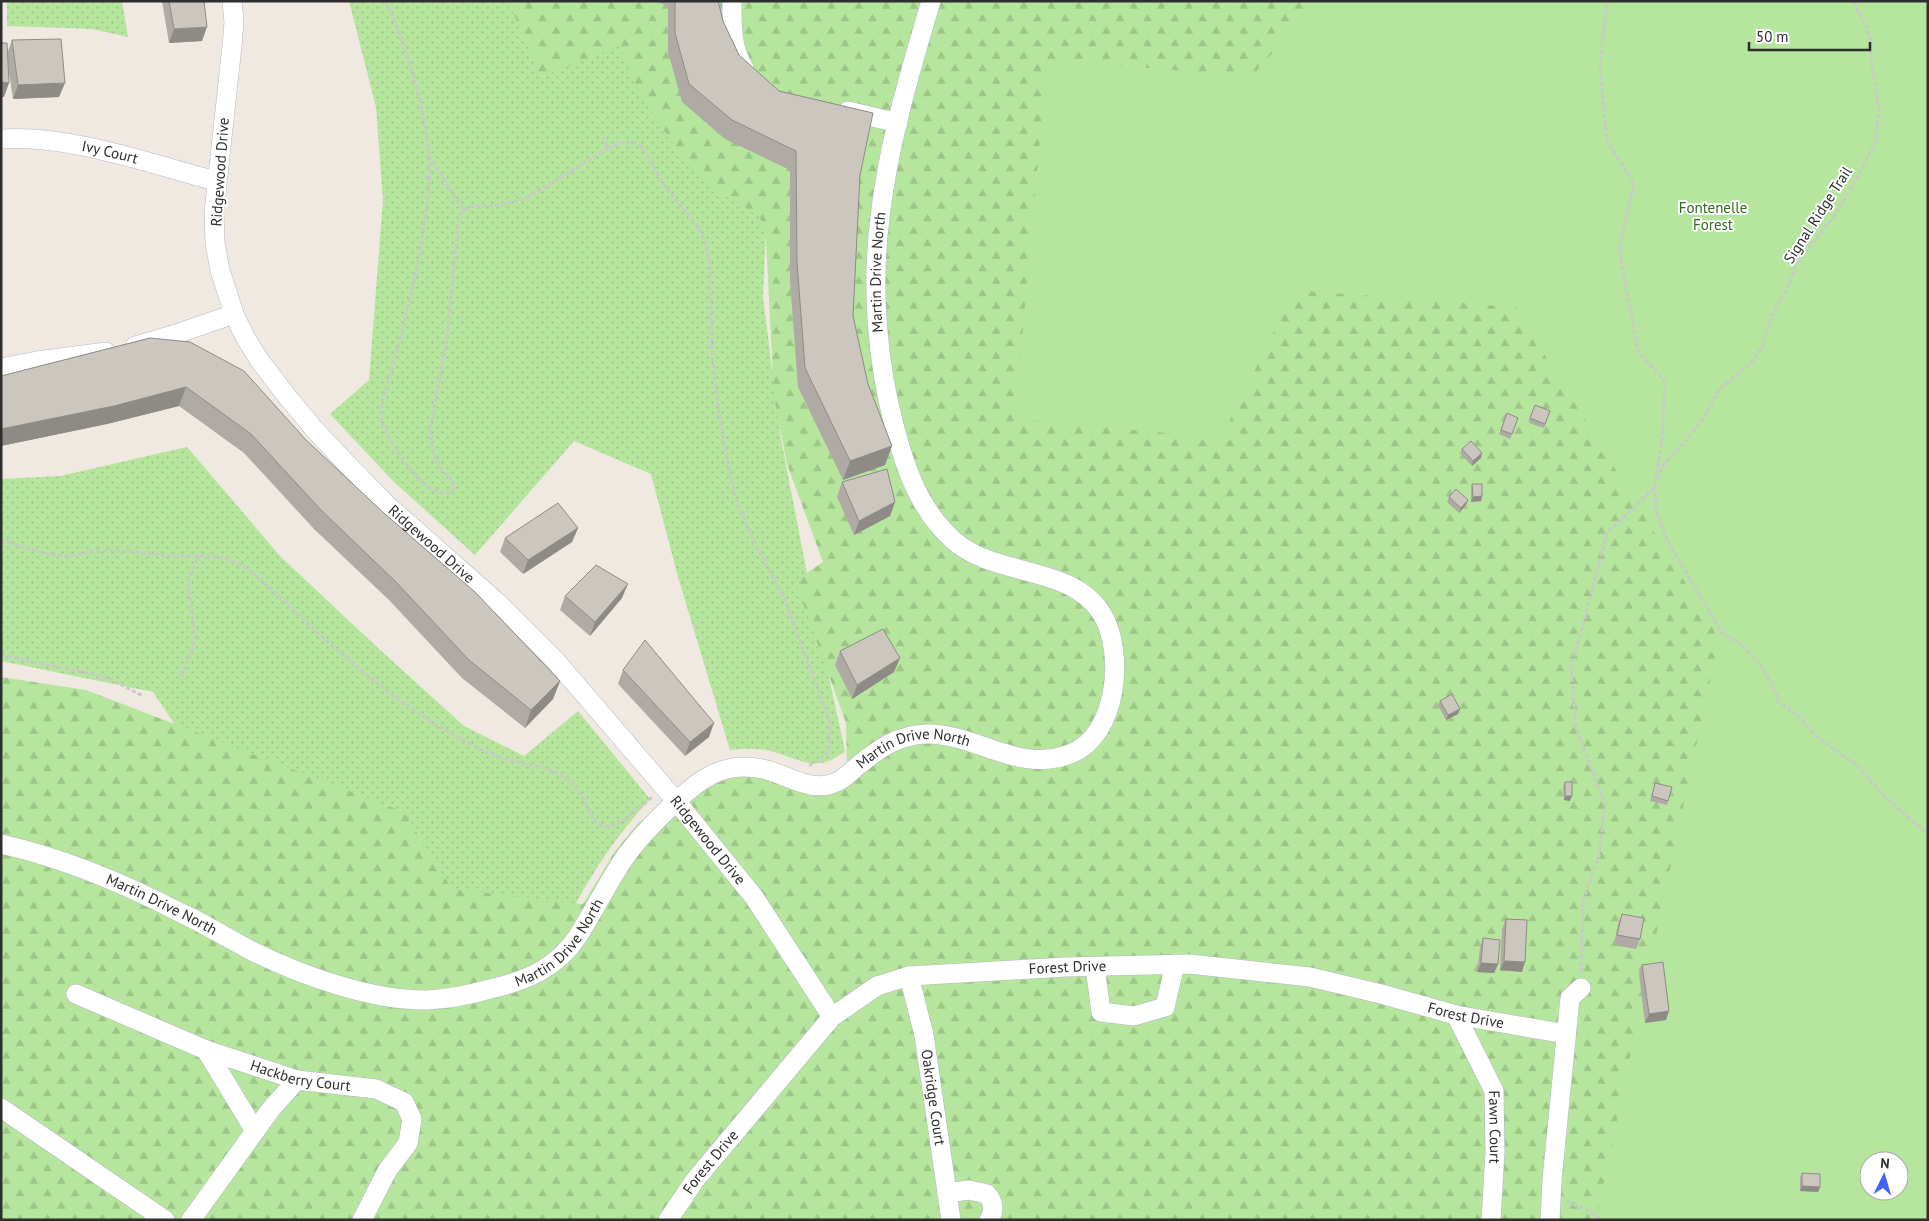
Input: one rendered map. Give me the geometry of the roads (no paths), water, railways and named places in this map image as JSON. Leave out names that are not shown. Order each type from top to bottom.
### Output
[{"type":"street","name":"Ridgewood Drive","points":[[232,1],[234,22],[232,46],[214,212],[220,270],[234,314],[245,337],[260,361],[314,430],[386,504],[498,603],[555,660],[676,801],[754,896],[832,1017]]},
{"type":"street","points":[[732,1],[734,46],[743,66],[758,82]]},
{"type":"street","name":"Martin Drive North","points":[[1,844],[53,858],[102,876],[182,913],[255,952],[294,969],[374,994],[400,999],[430,1000],[465,996],[513,984],[535,975],[565,954],[578,937],[625,858],[648,828],[696,784],[712,774],[730,768],[748,767],[766,769],[803,783],[818,786],[832,785],[889,742],[925,734],[960,740],[1011,757],[1026,759],[1055,758],[1080,749],[1090,742],[1105,721],[1113,686],[1114,650],[1100,610],[1092,600],[1065,583],[984,560],[962,548],[943,531],[928,513],[916,490],[903,458],[891,414],[882,362],[876,289],[879,221],[885,182],[898,123],[931,1]]},
{"type":"street","points":[[831,107],[898,123]]},
{"type":"street","name":"Ivy Court","points":[[1,139],[37,139],[68,143],[216,181]]},
{"type":"street","points":[[1,368],[139,345],[234,314]]},
{"type":"street","points":[[1095,967],[1101,1012],[1134,1016],[1165,1007],[1175,964]]},
{"type":"street","name":"Forest Drive","points":[[668,1220],[695,1180],[832,1017],[877,986],[909,976],[1066,966],[1095,967],[1175,964],[1310,977],[1382,994],[1456,1015],[1566,1034]]},
{"type":"street","name":"Oakridge Court","points":[[909,976],[924,1035],[950,1220]]},
{"type":"street","points":[[1550,1220],[1552,1180],[1570,998],[1581,988]]},
{"type":"street","name":"Hackberry Court","points":[[76,994],[206,1050],[297,1080],[376,1089],[404,1102],[412,1119],[408,1143],[387,1171],[362,1220]]},
{"type":"street","name":"Fawn Court","points":[[1456,1015],[1494,1091],[1495,1152],[1491,1220]]},
{"type":"street","points":[[206,1050],[254,1131]]},
{"type":"street","points":[[190,1220],[254,1131],[297,1080]]},
{"type":"street","points":[[1,1108],[165,1220]]},
{"type":"street","points":[[947,1193],[969,1190],[986,1194],[993,1205],[992,1215],[989,1220]]},
{"type":"park label","name":"Fontenelle Forest","points":[[1713,216]]}]
